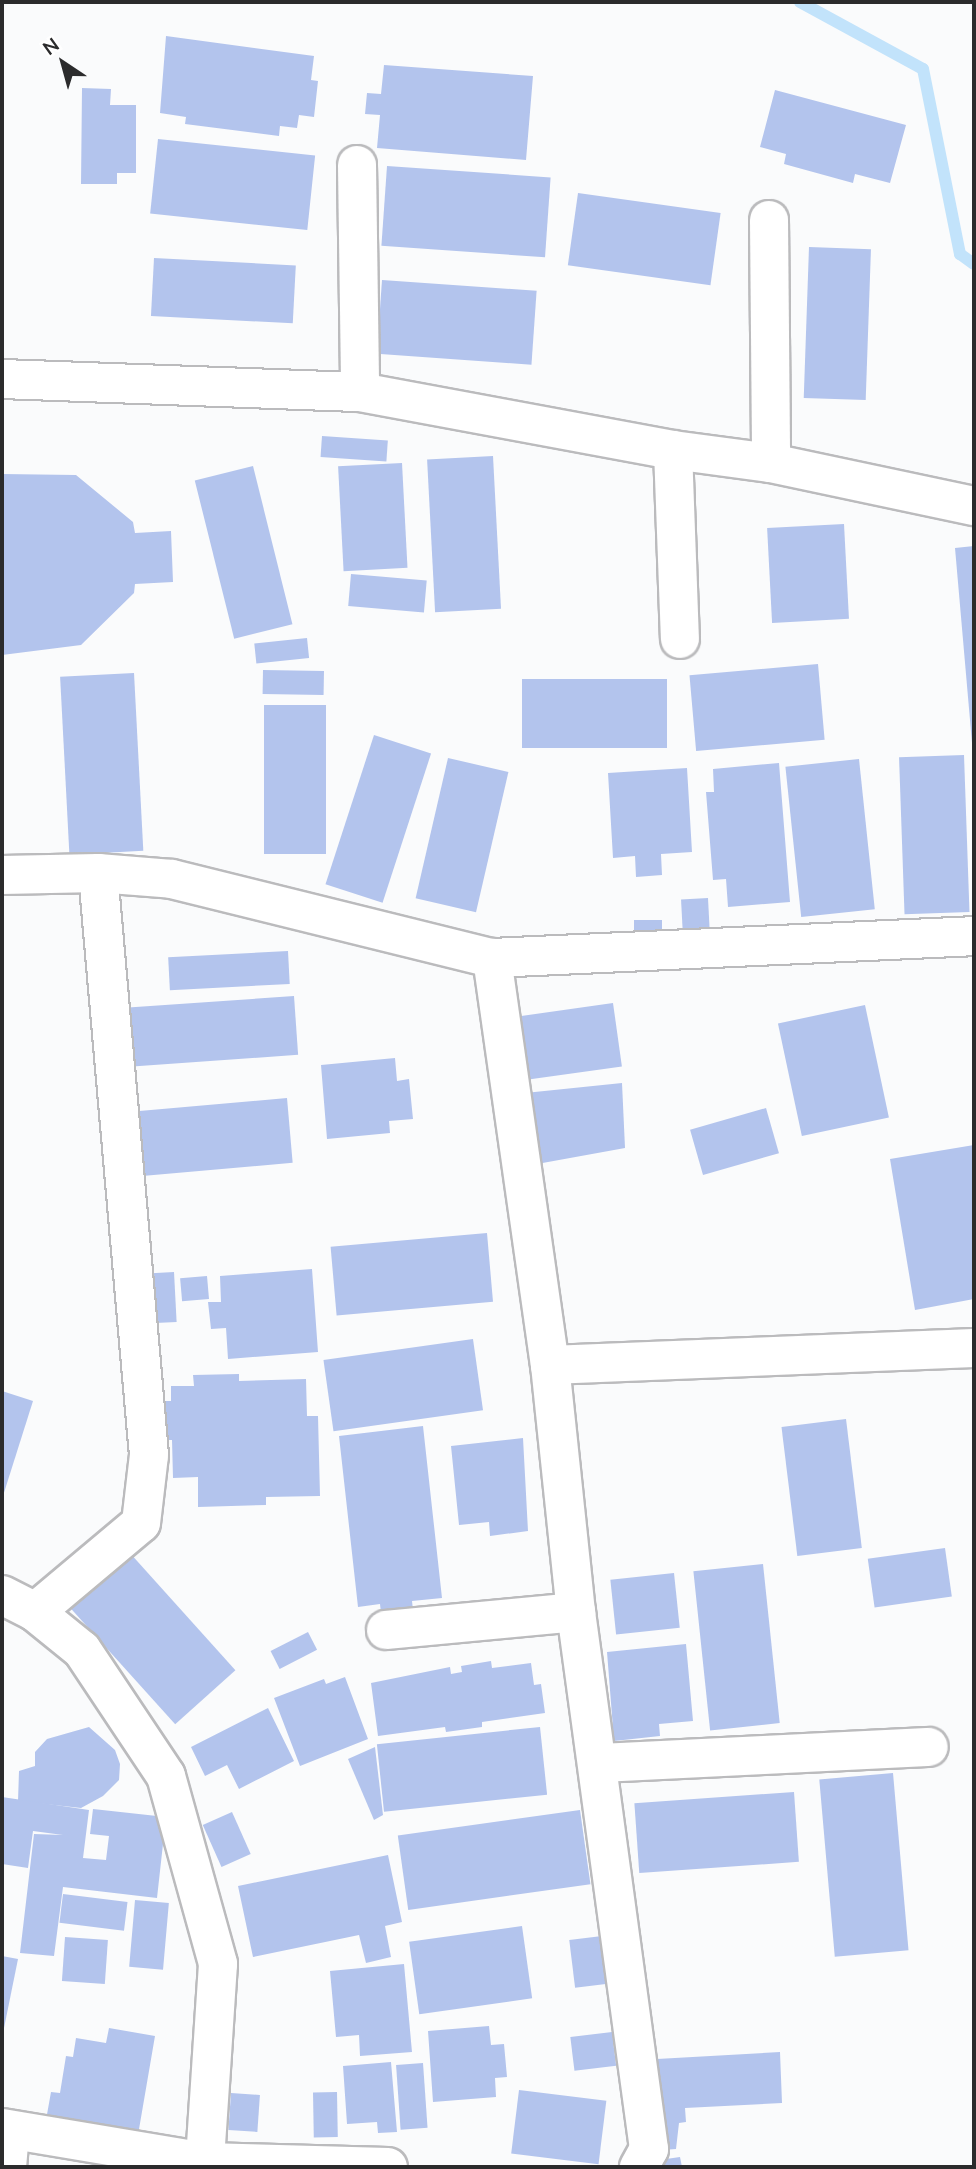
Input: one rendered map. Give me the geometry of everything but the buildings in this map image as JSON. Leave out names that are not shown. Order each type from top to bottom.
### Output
[{"type":"street","points":[[357,165],[360,392]]},
{"type":"street","points":[[769,220],[771,463]]},
{"type":"street","points":[[2,379],[360,392],[673,450],[771,463],[974,506]]},
{"type":"street","points":[[673,450],[680,639]]},
{"type":"street","points":[[35,1612],[141,1523],[149,1455],[98,873]]},
{"type":"street","points":[[2,875],[98,873],[172,879],[492,958],[974,936]]},
{"type":"street","points":[[492,958],[550,1365],[576,1612],[599,1763],[649,2149],[639,2167]]},
{"type":"street","points":[[550,1365],[974,1348]]},
{"type":"street","points":[[2,1595],[35,1612],[82,1650],[166,1776],[184,1830],[218,1964],[205,2162]]},
{"type":"street","points":[[386,1630],[576,1612]]},
{"type":"street","points":[[599,1763],[929,1747]]},
{"type":"street","points":[[7,2142],[205,2162],[388,2167]]},
{"type":"waterway","points":[[800,2],[923,69],[960,254],[974,264]]}]
